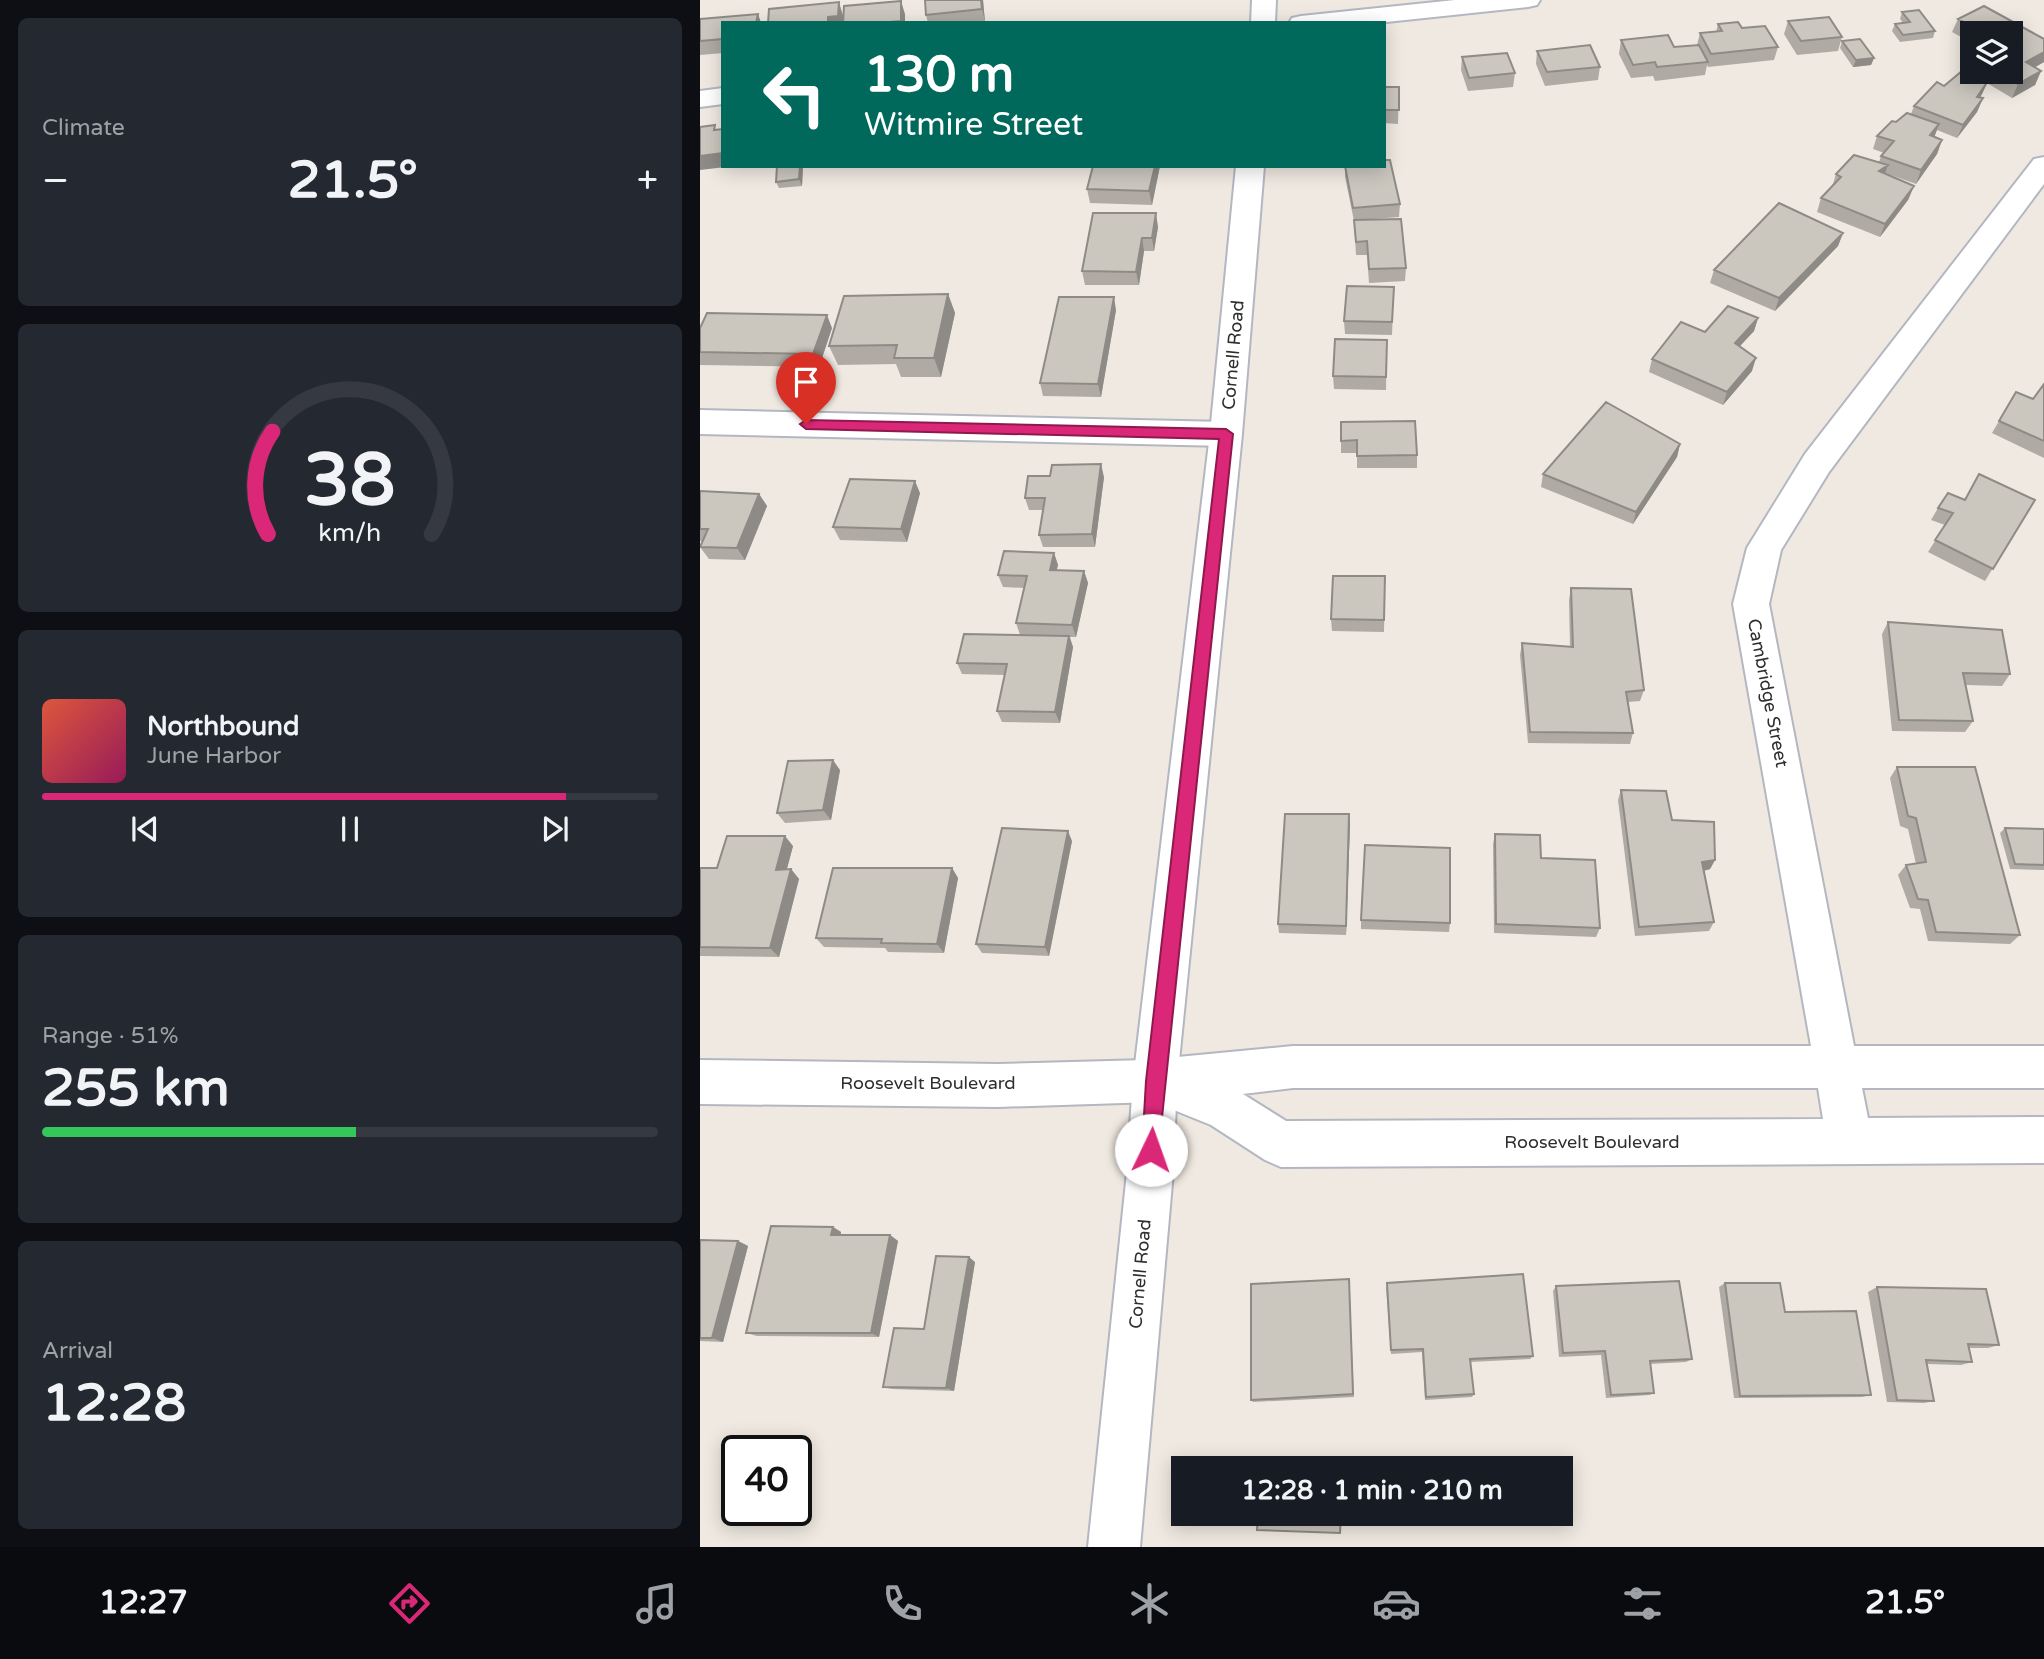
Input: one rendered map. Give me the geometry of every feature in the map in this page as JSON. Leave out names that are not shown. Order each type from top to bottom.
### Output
[{"type":"street","points":[[1263,21],[1264,0]]},
{"type":"street","points":[[1321,21],[1528,0]]},
{"type":"street","points":[[700,99],[721,96]]},
{"type":"street","name":"Cambridge Street","points":[[1850,1141],[1751,604],[1764,548],[1817,463],[2044,164]]},
{"type":"street","name":"Cornell Road","points":[[1114,1547],[1150,1172],[1155,1081],[1226,434],[1250,168]]},
{"type":"street","points":[[700,422],[1226,434]]},
{"type":"street","name":"Roosevelt Boulevard","points":[[700,1082],[1093,1084],[1228,1076],[1293,1067],[2044,1067]]},
{"type":"street","name":"Roosevelt Boulevard","points":[[1155,1081],[1226,1109],[1281,1144],[2044,1140]]},
{"type":"building","points":[[925,0],[981,0],[982,9],[926,15]]},
{"type":"building","points":[[901,1],[901,21],[843,21],[844,6]]},
{"type":"building","points":[[839,2],[838,16],[828,17],[828,21],[768,21],[769,9]]},
{"type":"building","points":[[1984,6],[2011,21],[1962,21],[1958,19]]},
{"type":"building","points":[[1919,10],[1935,31],[1903,35],[1895,24],[1910,22],[1902,12]]},
{"type":"building","points":[[758,14],[756,21],[721,21],[721,39],[700,41],[700,19]]},
{"type":"building","points":[[1829,17],[1842,37],[1801,41],[1788,21]]},
{"type":"building","points":[[1738,22],[1742,28],[1765,26],[1778,47],[1711,54],[1700,33],[1722,31],[1718,24]]},
{"type":"building","points":[[2023,27],[2044,39],[2044,52],[2026,62],[2041,71],[2023,81]]},
{"type":"building","points":[[1668,35],[1674,47],[1699,45],[1708,62],[1657,67],[1655,62],[1633,65],[1621,40]]},
{"type":"building","points":[[1860,39],[1874,58],[1856,60],[1842,41]]},
{"type":"building","points":[[1590,45],[1600,67],[1547,72],[1537,51]]},
{"type":"building","points":[[1507,53],[1515,73],[1469,78],[1462,57]]},
{"type":"building","points":[[1960,73],[1960,84],[1986,84],[1977,97],[1983,98],[1963,125],[1914,106],[1937,82],[1944,86]]},
{"type":"building","points":[[1386,87],[1399,87],[1399,110],[1386,110]]},
{"type":"building","points":[[1907,113],[1939,124],[1930,135],[1942,140],[1921,170],[1881,156],[1894,141],[1877,136],[1892,121],[1896,122]]},
{"type":"building","points":[[715,125],[714,130],[721,129],[721,153],[700,156],[700,127]]},
{"type":"building","points":[[1854,155],[1888,165],[1879,171],[1914,186],[1885,224],[1821,198],[1841,177],[1836,174]]},
{"type":"building","points":[[1386,160],[1390,160],[1400,204],[1353,208],[1345,168],[1386,168]]},
{"type":"building","points":[[777,168],[800,168],[799,179],[776,182]]},
{"type":"building","points":[[1092,168],[1155,168],[1149,191],[1087,189]]},
{"type":"building","points":[[1779,203],[1843,233],[1779,298],[1714,270]]},
{"type":"building","points":[[1093,213],[1156,213],[1152,238],[1142,238],[1136,272],[1082,271]]},
{"type":"building","points":[[1401,219],[1406,268],[1369,269],[1367,241],[1356,242],[1354,220]]},
{"type":"building","points":[[1347,286],[1394,287],[1392,322],[1344,321]]},
{"type":"building","points":[[948,294],[934,358],[894,358],[897,345],[829,346],[844,296]]},
{"type":"building","points":[[1059,297],[1114,297],[1098,384],[1040,383]]},
{"type":"building","points":[[1728,306],[1758,318],[1735,343],[1756,358],[1727,392],[1652,359],[1681,322],[1705,332]]},
{"type":"building","points":[[707,313],[827,315],[813,354],[700,352],[700,328]]},
{"type":"building","points":[[1335,339],[1387,340],[1386,377],[1333,376]]},
{"type":"building","points":[[2044,384],[2044,441],[1999,421],[2016,392],[2033,399]]},
{"type":"building","points":[[1606,402],[1680,444],[1636,512],[1543,474]]},
{"type":"building","points":[[1415,421],[1417,455],[1357,456],[1357,440],[1341,441],[1341,422]]},
{"type":"building","points":[[1101,464],[1092,534],[1039,535],[1045,498],[1025,498],[1028,476],[1050,476],[1052,465]]},
{"type":"building","points":[[1979,474],[2035,500],[1993,569],[1935,540],[1953,513],[1938,508],[1948,493],[1965,500]]},
{"type":"building","points":[[850,479],[915,481],[901,529],[833,527]]},
{"type":"building","points":[[700,491],[759,494],[737,548],[700,547],[708,529],[700,529]]},
{"type":"building","points":[[1004,551],[1054,553],[1050,570],[1084,571],[1072,625],[1016,623],[1027,576],[998,575]]},
{"type":"building","points":[[1333,576],[1385,576],[1384,620],[1331,619]]},
{"type":"building","points":[[1571,588],[1631,589],[1644,690],[1626,692],[1633,733],[1530,732],[1522,643],[1573,647]]},
{"type":"building","points":[[1888,622],[2002,630],[2010,674],[1963,673],[1973,721],[1899,720]]},
{"type":"building","points":[[964,634],[1069,636],[1055,712],[997,711],[1007,664],[957,663]]},
{"type":"building","points":[[833,760],[823,810],[777,813],[788,761]]},
{"type":"building","points":[[1897,767],[1975,767],[2020,935],[1936,932],[1928,900],[1918,899],[1906,865],[1926,862],[1916,818],[1908,816]]},
{"type":"building","points":[[1621,790],[1666,791],[1672,820],[1714,822],[1715,860],[1702,862],[1714,922],[1639,927]]},
{"type":"building","points":[[1285,814],[1349,814],[1346,926],[1278,924]]},
{"type":"building","points":[[1002,828],[1068,831],[1045,947],[976,944]]},
{"type":"building","points":[[2005,828],[2044,829],[2044,865],[2015,864]]},
{"type":"building","points":[[1495,834],[1540,835],[1541,858],[1595,860],[1600,928],[1496,924]]},
{"type":"building","points":[[727,836],[785,836],[776,870],[791,869],[770,948],[700,947],[700,868],[717,868]]},
{"type":"building","points":[[1365,845],[1450,848],[1450,923],[1361,920]]},
{"type":"building","points":[[833,868],[952,868],[937,944],[881,943],[882,939],[816,938]]},
{"type":"building","points":[[771,1226],[833,1227],[831,1235],[890,1235],[871,1333],[746,1333]]},
{"type":"building","points":[[700,1240],[738,1241],[712,1338],[700,1338]]},
{"type":"building","points":[[936,1256],[969,1257],[946,1388],[883,1387],[894,1328],[924,1329]]},
{"type":"building","points":[[1523,1274],[1533,1356],[1470,1359],[1474,1394],[1426,1397],[1423,1349],[1391,1350],[1387,1283]]},
{"type":"building","points":[[1349,1279],[1353,1394],[1251,1400],[1251,1284]]},
{"type":"building","points":[[1679,1281],[1692,1359],[1650,1361],[1654,1393],[1611,1395],[1605,1351],[1563,1353],[1556,1286]]},
{"type":"building","points":[[1725,1283],[1780,1283],[1785,1312],[1856,1311],[1871,1395],[1740,1396]]},
{"type":"building","points":[[1877,1287],[1986,1289],[1999,1345],[1968,1344],[1972,1362],[1926,1360],[1934,1401],[1897,1400]]},
{"type":"building","points":[[1257,1526],[1340,1526],[1340,1533],[1257,1530]]},
{"type":"route","points":[[806,424],[1226,434],[1155,1081],[1151,1150]]}]
